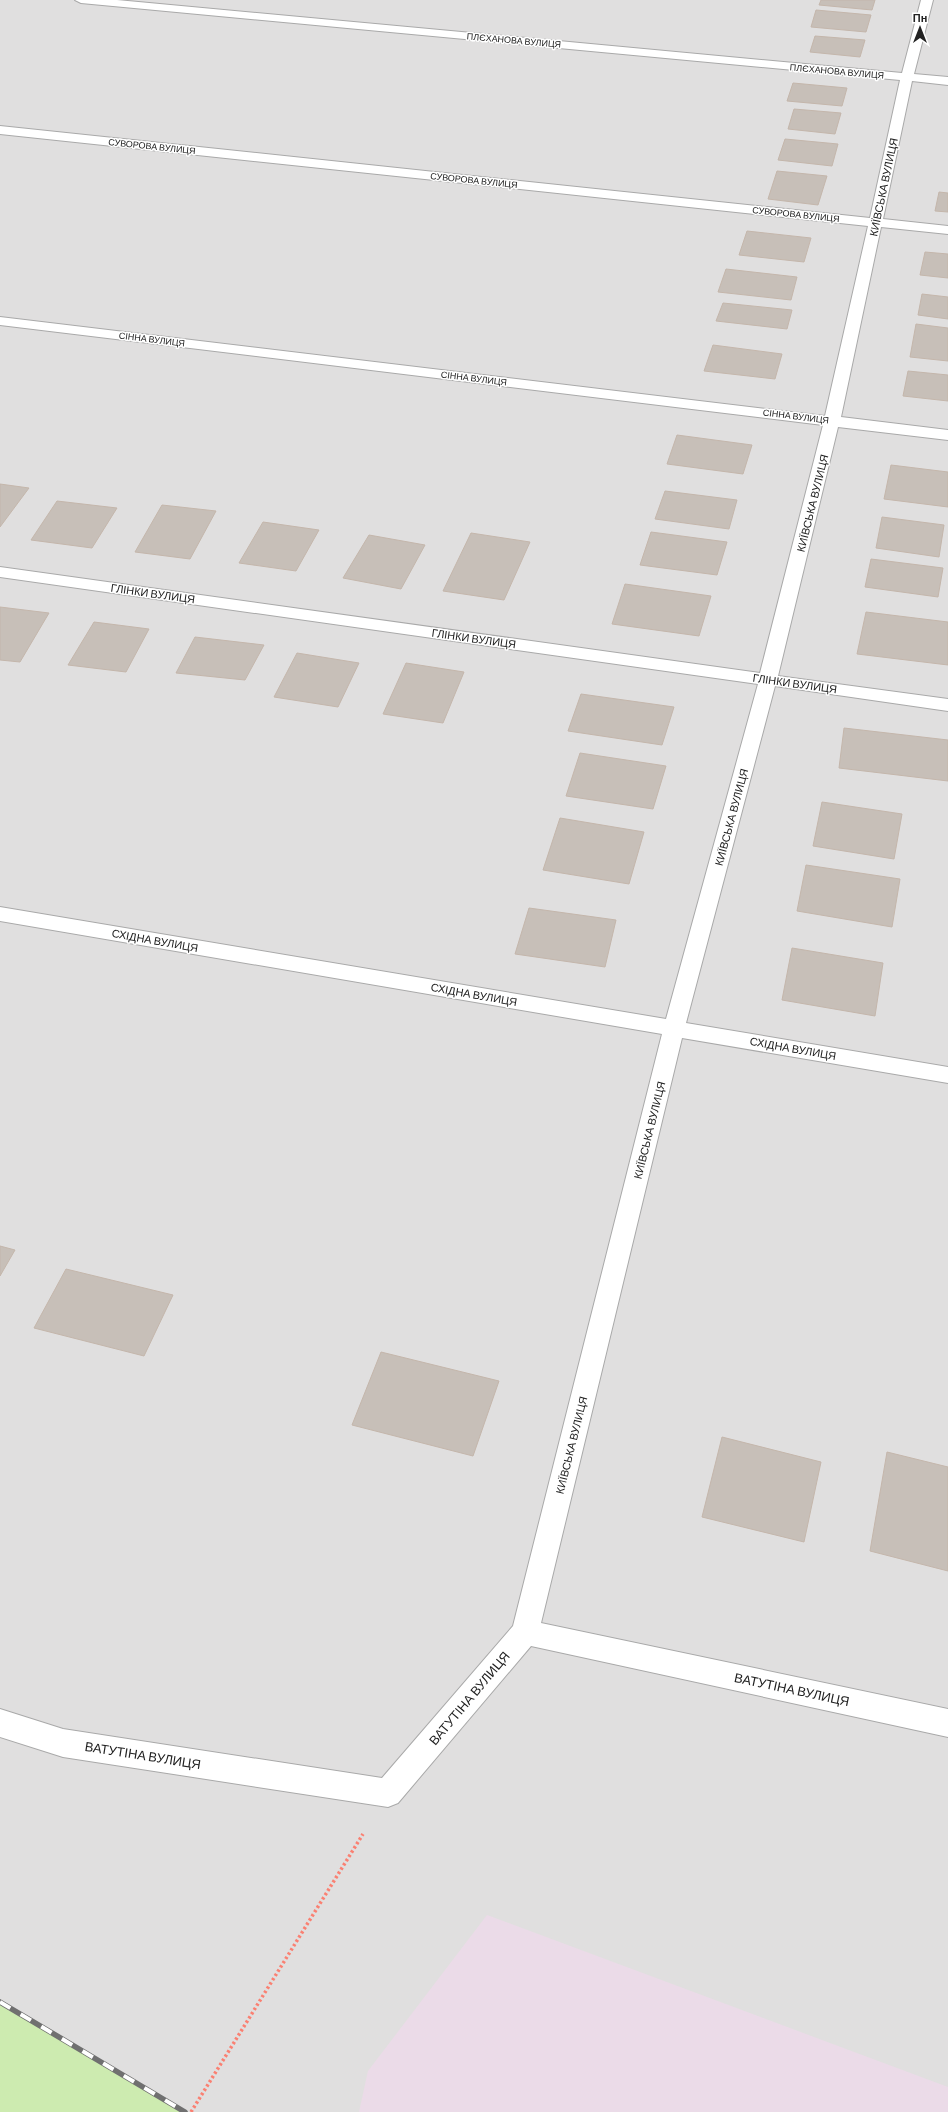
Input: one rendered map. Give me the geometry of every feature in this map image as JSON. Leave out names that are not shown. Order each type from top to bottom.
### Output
[{"type":"street","name":"ПЛЄХАНОВА ВУЛИЦЯ","points":[[81,0],[948,81]]},
{"type":"street","name":"КИЇВСЬКА ВУЛИЦЯ","points":[[525,1632],[674,1028],[768,679],[832,421],[907,77],[926,0]]},
{"type":"street","name":"СУВОРОВА ВУЛИЦЯ","points":[[0,130],[948,230]]},
{"type":"street","name":"СІННА ВУЛИЦЯ","points":[[0,321],[948,435]]},
{"type":"street","name":"ГЛІНКИ ВУЛИЦЯ","points":[[0,572],[948,705]]},
{"type":"street","name":"СХІДНА ВУЛИЦЯ","points":[[0,914],[948,1075]]},
{"type":"street","name":"ВАТУТІНА ВУЛИЦЯ","points":[[0,1723],[63,1743],[388,1792],[525,1632],[948,1723]]},
{"type":"path","points":[[191,2112],[245,2027],[388,1792]]},
{"type":"shaded area","points":[[0,0],[948,0],[948,2112],[0,2112]]},
{"type":"shaded area","points":[[487,1915],[948,2087],[948,2112],[359,2112],[368,2071]]},
{"type":"green space","points":[[0,2002],[185,2112],[0,2112]]},
{"type":"building","points":[[821,0],[875,0],[872,10],[819,5]]},
{"type":"building","points":[[816,10],[871,15],[866,32],[811,27]]},
{"type":"building","points":[[815,36],[865,40],[860,57],[810,52]]},
{"type":"building","points":[[793,83],[847,88],[842,106],[787,101]]},
{"type":"building","points":[[794,109],[841,113],[835,134],[788,129]]},
{"type":"building","points":[[785,139],[838,144],[832,166],[778,160]]},
{"type":"building","points":[[777,171],[827,176],[818,205],[768,199]]},
{"type":"building","points":[[939,192],[948,193],[948,212],[935,211]]},
{"type":"building","points":[[747,231],[811,238],[804,262],[739,255]]},
{"type":"building","points":[[925,252],[948,254],[948,278],[920,275]]},
{"type":"building","points":[[726,269],[797,277],[791,300],[718,292]]},
{"type":"building","points":[[922,294],[948,297],[948,319],[918,315]]},
{"type":"building","points":[[723,303],[792,310],[787,329],[716,321]]},
{"type":"building","points":[[916,324],[948,328],[948,361],[910,357]]},
{"type":"building","points":[[713,345],[782,354],[775,379],[704,371]]},
{"type":"building","points":[[908,371],[948,375],[948,401],[903,396]]},
{"type":"building","points":[[677,435],[752,445],[743,474],[667,464]]},
{"type":"building","points":[[891,465],[948,472],[948,507],[884,499]]},
{"type":"building","points":[[0,484],[29,488],[0,527]]},
{"type":"building","points":[[665,491],[737,500],[729,529],[655,519]]},
{"type":"building","points":[[57,501],[117,508],[92,548],[31,540]]},
{"type":"building","points":[[162,505],[216,511],[190,559],[135,552]]},
{"type":"building","points":[[882,517],[944,525],[939,557],[876,548]]},
{"type":"building","points":[[263,522],[319,530],[296,571],[239,563]]},
{"type":"building","points":[[651,532],[727,542],[717,575],[640,565]]},
{"type":"building","points":[[471,533],[530,542],[504,600],[443,591]]},
{"type":"building","points":[[369,535],[425,545],[401,589],[343,578]]},
{"type":"building","points":[[871,559],[943,568],[938,597],[865,587]]},
{"type":"building","points":[[625,584],[711,596],[699,636],[612,624]]},
{"type":"building","points":[[0,607],[49,613],[20,662],[0,660]]},
{"type":"building","points":[[866,612],[948,622],[948,665],[857,654]]},
{"type":"building","points":[[94,622],[149,629],[126,672],[68,665]]},
{"type":"building","points":[[195,637],[264,645],[245,680],[176,673]]},
{"type":"building","points":[[297,653],[359,663],[338,707],[274,697]]},
{"type":"building","points":[[406,663],[464,672],[443,723],[383,714]]},
{"type":"building","points":[[581,694],[674,707],[662,745],[568,731]]},
{"type":"building","points":[[844,728],[948,740],[948,781],[839,768]]},
{"type":"building","points":[[580,753],[666,766],[653,809],[566,796]]},
{"type":"building","points":[[822,802],[902,814],[894,859],[813,846]]},
{"type":"building","points":[[560,818],[644,832],[629,884],[543,870]]},
{"type":"building","points":[[806,865],[900,879],[892,927],[797,911]]},
{"type":"building","points":[[529,908],[616,920],[605,967],[515,954]]},
{"type":"building","points":[[792,948],[883,963],[875,1016],[782,1000]]},
{"type":"building","points":[[0,1246],[15,1250],[0,1276]]},
{"type":"building","points":[[66,1269],[173,1295],[144,1356],[34,1328]]},
{"type":"building","points":[[381,1352],[499,1381],[473,1456],[352,1425]]},
{"type":"building","points":[[722,1437],[821,1462],[804,1542],[702,1517]]},
{"type":"building","points":[[887,1452],[948,1467],[948,1571],[870,1551]]},
{"type":"railway","points":[[0,2002],[185,2112]]}]
